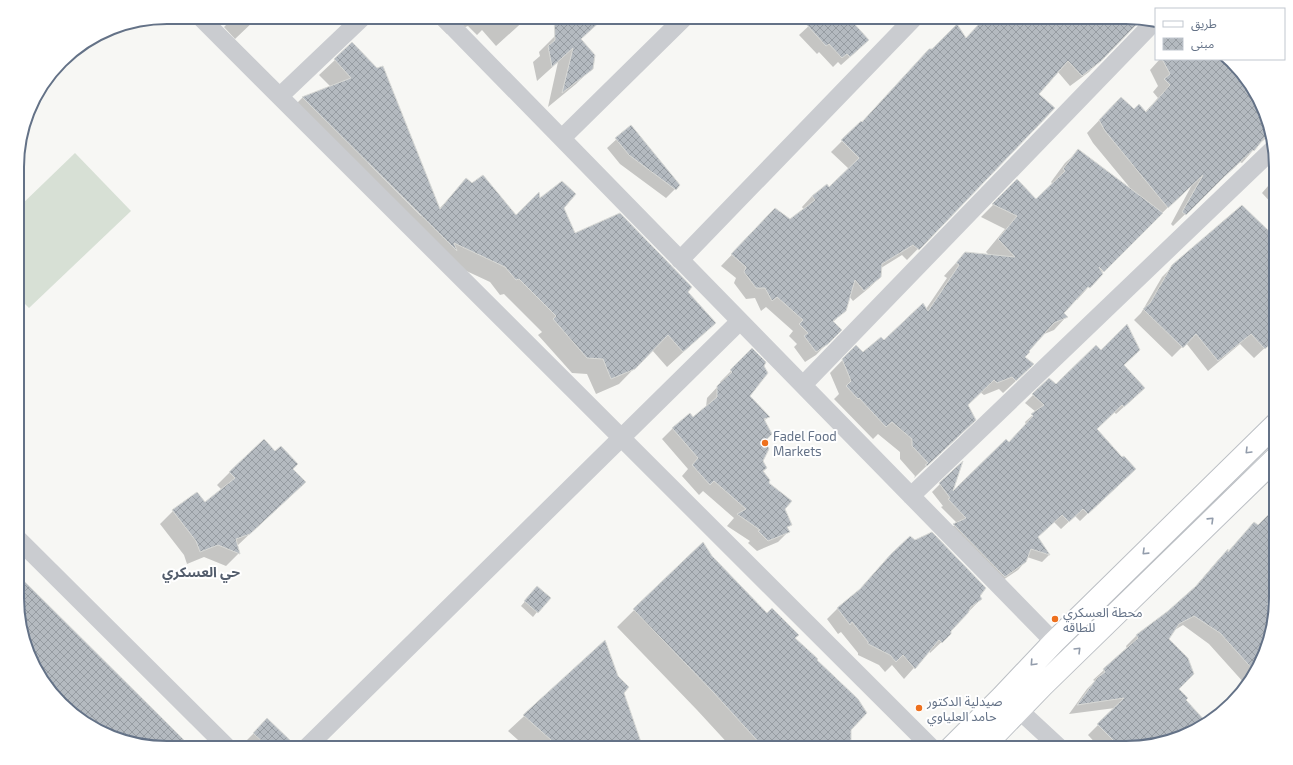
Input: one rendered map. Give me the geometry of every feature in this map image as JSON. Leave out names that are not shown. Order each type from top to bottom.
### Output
[{"type":"street","points":[[207,24],[925,741]]},
{"type":"street","points":[[280,96],[356,24]]},
{"type":"street","points":[[453,24],[680,260],[1054,642]]},
{"type":"street","points":[[562,138],[678,24]]},
{"type":"street","points":[[680,260],[908,24]]},
{"type":"street","points":[[802,385],[1150,26]]},
{"type":"street","points":[[911,496],[1268,153]]},
{"type":"street","points":[[313,741],[740,321]]},
{"type":"street","points":[[958,741],[1054,642],[1269,431]]},
{"type":"street","points":[[989,741],[1179,551],[1269,465]]},
{"type":"street","points":[[1215,483],[1213,489],[1217,500],[1223,503],[1229,502]]},
{"type":"street","points":[[1166,532],[1172,530],[1179,533],[1183,538],[1183,545],[1179,551]]},
{"type":"street","points":[[24,545],[221,741]]},
{"type":"street","points":[[1019,710],[1052,741]]},
{"type":"shaded area","points":[[75,153],[131,211],[29,308],[24,303],[24,202]]},
{"type":"building","points":[[554,24],[597,24],[581,39],[595,55],[593,69],[562,93],[573,48],[552,67],[548,46],[555,40]]},
{"type":"building","points":[[854,24],[869,40],[850,57],[847,54],[842,58],[829,44],[826,46],[807,25]]},
{"type":"building","points":[[957,24],[966,38],[979,24],[1137,24],[1101,61],[1082,76],[1068,61],[1039,94],[1055,108],[919,250],[913,245],[882,264],[881,277],[864,291],[855,280],[846,311],[833,321],[842,330],[828,344],[816,352],[804,336],[808,333],[799,324],[803,320],[777,297],[772,301],[765,288],[756,288],[744,272],[746,267],[731,254],[775,208],[790,219],[815,200],[812,196],[827,184],[829,187],[859,158],[841,140],[861,121],[862,122],[929,49],[932,49]]},
{"type":"building","points":[[352,42],[377,68],[383,66],[440,209],[466,178],[472,183],[483,175],[516,215],[539,192],[540,198],[562,181],[576,194],[564,208],[575,233],[620,213],[692,287],[688,292],[716,323],[683,352],[668,335],[635,369],[611,379],[603,359],[587,358],[553,319],[556,316],[519,279],[516,280],[505,267],[454,243],[457,251],[302,97],[351,78],[334,59]]},
{"type":"building","points":[[1163,60],[1220,60],[1239,80],[1250,96],[1258,113],[1265,137],[1254,151],[1253,150],[1224,177],[1186,215],[1182,212],[1203,175],[1168,208],[1105,131],[1099,120],[1121,97],[1134,109],[1139,104],[1146,112],[1170,85],[1164,79],[1170,74]]},
{"type":"building","points":[[631,125],[680,185],[676,190],[629,155],[615,138]]},
{"type":"building","points":[[1078,149],[1163,213],[1104,272],[1099,267],[1103,274],[1090,288],[1088,287],[1064,313],[1068,317],[1054,323],[1029,351],[1030,352],[1025,357],[1034,364],[1016,381],[1012,377],[997,383],[994,380],[968,405],[976,420],[927,466],[925,465],[928,463],[912,446],[912,439],[892,422],[886,427],[846,386],[851,381],[842,359],[856,345],[863,352],[881,337],[884,340],[923,303],[928,311],[959,265],[956,263],[965,252],[1015,257],[998,239],[1017,216],[992,204],[1017,179],[1036,199],[1065,171],[1063,169]]},
{"type":"building","points":[[1242,205],[1269,231],[1269,345],[1265,349],[1251,334],[1218,361],[1196,334],[1183,348],[1143,309],[1150,303],[1172,265]]},
{"type":"building","points":[[1127,324],[1140,350],[1124,365],[1145,388],[1124,407],[1122,405],[1097,429],[1122,457],[1124,456],[1136,469],[1088,514],[1083,509],[1069,522],[1062,515],[1038,537],[1050,555],[1031,549],[1026,562],[1005,577],[953,524],[966,518],[948,499],[950,498],[939,483],[963,461],[953,491],[1006,439],[1009,442],[1033,416],[1031,414],[1044,405],[1032,394],[1049,378],[1056,384],[1096,345],[1101,350]]},
{"type":"building","points":[[752,348],[766,362],[764,366],[768,373],[750,396],[770,417],[764,419],[772,434],[765,441],[769,449],[763,461],[767,468],[763,471],[770,480],[769,483],[792,501],[785,509],[792,525],[787,527],[790,532],[768,541],[758,531],[760,530],[737,514],[746,509],[714,481],[710,485],[692,465],[698,458],[672,428],[690,413],[693,417],[717,397],[717,386],[732,372],[730,370]]},
{"type":"building","points":[[264,439],[275,451],[281,446],[298,464],[293,469],[306,482],[250,534],[236,539],[240,554],[218,545],[200,552],[196,541],[172,510],[197,492],[205,502],[235,478],[229,472]]},
{"type":"building","points":[[1269,514],[1268,616],[1261,644],[1251,667],[1220,633],[1194,616],[1179,624],[1169,639],[1188,658],[1194,674],[1179,689],[1188,698],[1186,700],[1203,718],[1180,730],[1163,736],[1135,741],[1114,741],[1097,724],[1124,698],[1077,705],[1097,678],[1105,672],[1103,669],[1138,638],[1136,635],[1168,611],[1196,586],[1254,522],[1258,525]]},
{"type":"building","points":[[932,532],[986,588],[980,596],[982,599],[971,607],[968,613],[942,643],[939,640],[915,669],[903,655],[896,662],[890,655],[868,644],[852,622],[850,625],[837,608],[860,589],[891,554],[910,536],[915,540]]},
{"type":"building","points":[[703,542],[712,556],[767,613],[772,608],[799,635],[795,638],[858,699],[867,713],[851,730],[851,741],[758,741],[714,693],[633,609]]},
{"type":"building","points":[[24,581],[185,741],[149,740],[121,733],[96,722],[66,699],[43,669],[32,644],[25,616]]},
{"type":"building","points":[[537,586],[551,598],[538,613],[524,601]]},
{"type":"building","points":[[605,640],[618,676],[629,687],[624,693],[641,741],[552,741],[523,715]]},
{"type":"building","points":[[267,718],[291,741],[262,741],[253,733]]},
{"type":"place","name":"Fadel Food Markets","points":[[765,443]]},
{"type":"place","name":"محطة العسكري للطاقه","points":[[1055,619]]},
{"type":"place","name":"صيدلية الدكتور حامد العلياوي","points":[[919,708]]},
{"type":"district","name":"حي العسكري","points":[[201,572]]}]
